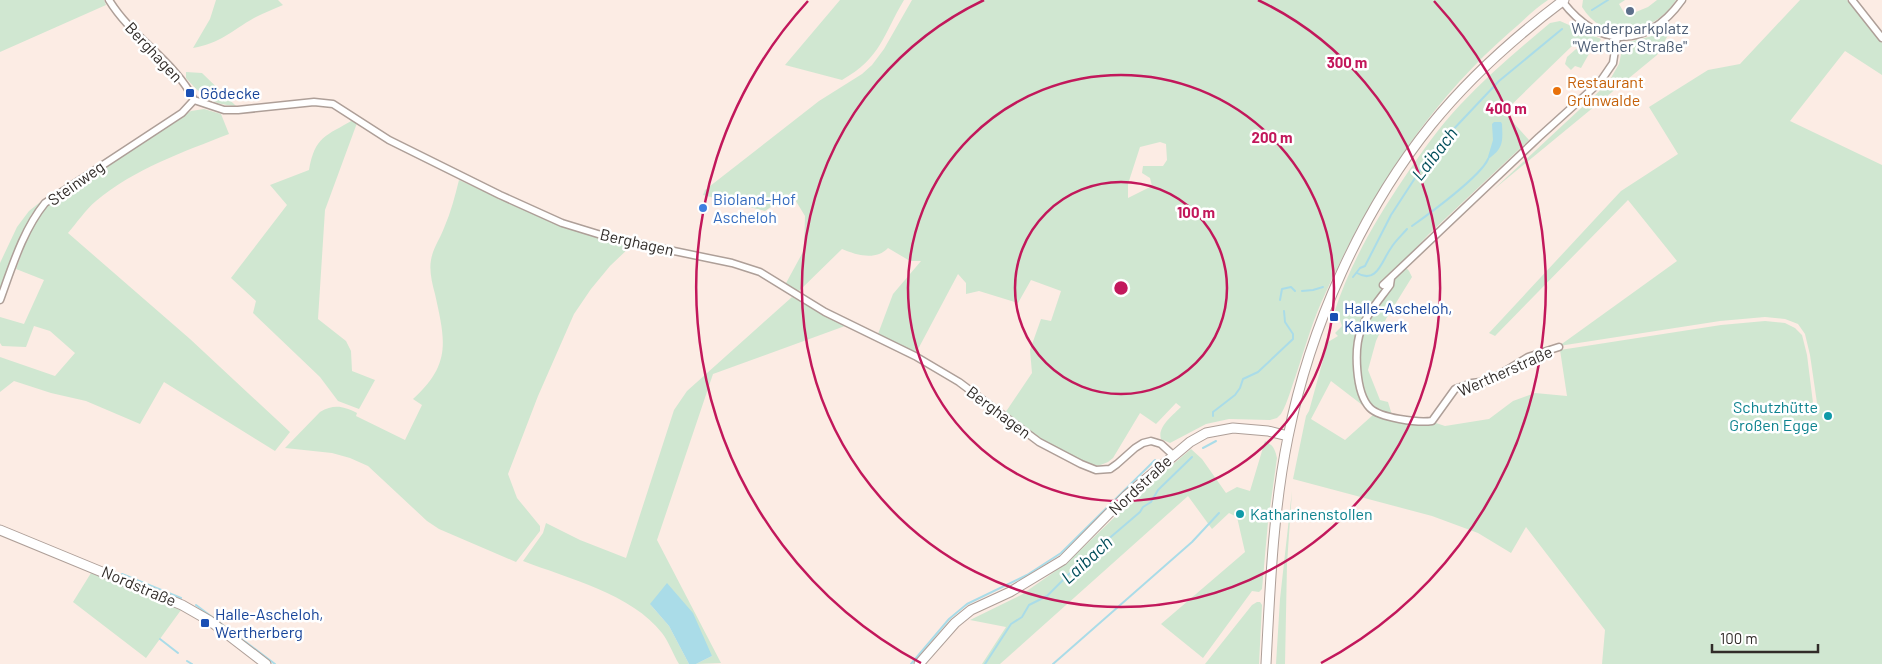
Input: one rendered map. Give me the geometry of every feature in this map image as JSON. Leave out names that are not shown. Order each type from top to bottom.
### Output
[{"type":"main road","points":[[1266,664],[1276,522],[1288,436],[1303,376],[1321,322],[1347,259],[1394,177],[1431,125],[1458,94],[1527,30],[1563,1]]},
{"type":"main road","name":"Nordstraße","points":[[918,664],[955,623],[971,610],[1010,592],[1063,560],[1126,496],[1190,442],[1206,433],[1233,428],[1268,431],[1288,436]]},
{"type":"main road","name":"Nordstraße","points":[[0,530],[182,605],[210,621],[266,664]]},
{"type":"street","name":"Berghagen","points":[[108,0],[129,27],[181,79],[194,100],[224,110],[314,102],[333,104],[389,140],[500,195],[562,223],[611,238],[732,263],[760,272],[825,312],[915,356],[959,382],[1039,442],[1081,464],[1096,470],[1110,469],[1135,448],[1151,441],[1161,444],[1173,455]]},
{"type":"street","points":[[1563,1],[1586,25],[1596,31],[1618,37],[1629,37],[1656,28],[1682,0]]},
{"type":"street","points":[[1852,0],[1882,38]]},
{"type":"street","name":"Wertherstraße","points":[[1383,285],[1539,137],[1600,82],[1614,63],[1618,37]]},
{"type":"street","name":"Steinweg","points":[[0,300],[30,224],[34,216],[46,203],[182,112],[194,100]]},
{"type":"street","name":"Wertherstraße","points":[[1391,278],[1390,285],[1364,323],[1358,342],[1359,381],[1366,403],[1377,412],[1410,421],[1432,421],[1455,389],[1472,383],[1489,381],[1528,357],[1559,347]]},
{"type":"green space","points":[[0,0],[104,0],[106,5],[0,52]]},
{"type":"green space","points":[[216,0],[278,0],[283,5],[254,18],[219,40],[193,48],[210,19]]},
{"type":"green space","points":[[840,0],[904,0],[880,45],[865,63],[842,80],[785,65]]},
{"type":"green space","points":[[912,0],[1548,0],[1479,61],[1451,91],[1400,157],[1358,228],[1317,312],[1288,400],[1281,414],[1277,418],[1270,420],[1229,419],[1206,424],[1170,443],[1161,439],[1161,430],[1181,407],[1176,403],[1156,424],[1140,413],[1113,458],[1098,466],[1085,462],[1042,439],[1005,413],[1032,373],[1030,350],[1041,319],[1051,321],[1061,291],[1031,280],[1018,303],[979,291],[966,294],[966,283],[958,274],[916,353],[878,334],[893,294],[921,261],[910,261],[888,248],[872,256],[860,255],[842,249],[797,293],[785,285],[804,250],[805,216],[791,193],[765,211],[703,195],[705,190],[819,101],[862,74],[872,65],[884,49]],"holes":[[[1160,142],[1166,144],[1167,160],[1163,166],[1143,166],[1142,173],[1150,178],[1152,186],[1128,198],[1128,184],[1140,147]]]},
{"type":"green space","points":[[1583,0],[1625,0],[1619,4],[1626,16],[1648,7],[1657,0],[1676,0],[1667,12],[1643,27],[1616,30],[1603,27],[1592,19],[1582,7]]},
{"type":"green space","points":[[1800,0],[1847,0],[1882,43],[1882,75],[1845,51],[1790,121],[1882,165],[1882,664],[1602,664],[1605,630],[1526,527],[1511,553],[1478,533],[1432,516],[1293,479],[1306,416],[1328,342],[1338,336],[1335,333],[1342,326],[1334,313],[1348,277],[1373,227],[1417,159],[1452,113],[1504,62],[1550,23],[1560,21],[1601,39],[1596,48],[1572,46],[1504,112],[1529,140],[1429,234],[1402,263],[1412,277],[1386,319],[1376,341],[1368,370],[1380,400],[1388,402],[1392,415],[1427,424],[1436,423],[1445,426],[1489,419],[1513,401],[1535,393],[1567,396],[1560,350],[1721,325],[1765,321],[1785,323],[1795,328],[1802,335],[1807,355],[1813,403],[1817,403],[1805,334],[1798,324],[1785,319],[1765,317],[1720,321],[1559,346],[1677,261],[1628,200],[1495,336],[1489,333],[1621,191],[1678,154],[1649,107],[1708,70],[1740,64]],"holes":[[[1331,381],[1374,414],[1345,440],[1311,419]]]},
{"type":"green space","points":[[1672,28],[1657,55],[1493,190],[1608,83],[1619,64],[1623,45]]},
{"type":"green space","points":[[1576,49],[1590,52],[1581,68],[1575,66],[1571,70],[1565,64],[1567,57]]},
{"type":"green space","points":[[186,72],[202,73],[236,106],[213,101],[208,98],[186,78]]},
{"type":"green space","points":[[204,109],[221,114],[229,134],[160,162],[126,180],[92,205],[68,233],[190,339],[290,432],[275,451],[164,382],[140,424],[86,401],[51,393],[14,381],[0,392],[0,357],[55,376],[75,353],[50,331],[34,326],[26,347],[2,346],[0,343],[0,317],[24,324],[44,280],[16,269],[37,217],[49,204],[191,111]]},
{"type":"green space","points":[[353,120],[357,123],[325,210],[318,319],[346,341],[351,351],[352,371],[375,380],[359,409],[338,401],[320,377],[253,313],[256,301],[231,278],[287,205],[270,185],[309,170],[318,143]]},
{"type":"green space","points":[[459,180],[497,197],[632,245],[610,266],[574,314],[538,396],[508,474],[517,498],[540,526],[540,531],[516,562],[439,529],[427,521],[368,466],[332,453],[285,448],[320,412],[334,407],[343,407],[357,413],[356,416],[405,440],[422,405],[413,399],[426,386],[440,363],[443,338],[430,264],[433,251],[449,216]]},
{"type":"green space","points":[[44,199],[31,215],[0,289],[0,263],[17,227],[29,211]]},
{"type":"green space","points":[[792,297],[845,326],[713,374],[657,540],[721,663],[696,664],[712,656],[650,604],[669,626],[689,664],[679,664],[662,633],[649,619],[634,608],[598,589],[523,561],[543,533],[546,523],[580,540],[626,558],[674,410],[687,391]]},
{"type":"green space","points":[[1265,441],[1273,448],[1277,458],[1268,522],[1262,589],[1259,592],[1252,591],[1203,658],[1161,624],[1245,552],[1237,517],[1229,513],[1212,529],[1188,496],[1000,664],[982,664],[1006,627],[970,620],[1021,595],[1067,563],[1145,488],[1191,449],[1202,459],[1226,493],[1237,487],[1250,491]]},
{"type":"green space","points":[[1292,491],[1287,564],[1285,664],[1276,664],[1280,599]]},
{"type":"green space","points":[[91,573],[181,610],[146,658],[73,602]]},
{"type":"green space","points":[[1260,602],[1262,605],[1259,664],[1205,664],[1252,605]]},
{"type":"water","points":[[1494,122],[1501,122],[1502,124],[1502,141],[1499,149],[1487,160],[1493,140],[1492,124]]},
{"type":"water","points":[[667,583],[693,613],[712,656],[696,664],[689,664],[669,626],[650,604]]},
{"type":"waterway","name":"Laibach","points":[[1592,10],[1608,0]]},
{"type":"waterway","name":"Laibach","points":[[1353,277],[1360,268],[1365,266],[1391,215],[1432,152],[1499,81],[1562,29]]},
{"type":"waterway","points":[[1412,226],[1465,185],[1476,175],[1488,159]]},
{"type":"waterway","points":[[1357,273],[1364,276],[1374,274],[1393,245],[1407,229]]},
{"type":"waterway","name":"Laibach","points":[[1280,300],[1282,289],[1291,287],[1295,291]]},
{"type":"waterway","name":"Laibach","points":[[1302,291],[1323,287]]},
{"type":"waterway","name":"Laibach","points":[[1213,416],[1213,412],[1235,395],[1243,379],[1258,372],[1293,339],[1293,334],[1285,322],[1284,311]]},
{"type":"waterway","name":"Laibach","points":[[1203,448],[1216,441]]},
{"type":"waterway","name":"Laibach","points":[[985,664],[1011,624],[1022,617],[1029,605],[1047,596],[1078,565],[1140,512],[1143,507],[1151,502],[1158,490],[1192,457]]},
{"type":"waterway","points":[[911,664],[949,619],[967,604],[1027,575],[1061,553],[1155,460]]},
{"type":"waterway","points":[[1053,664],[1192,542],[1219,513]]},
{"type":"waterway","points":[[122,574],[181,598]]},
{"type":"waterway","points":[[196,605],[275,664]]},
{"type":"waterway","name":"Laibach","points":[[160,639],[178,653]]},
{"type":"waterway","name":"Laibach","points":[[187,661],[192,664]]},
{"type":"place","name":"Wanderparkplatz \"Werther Straße\"","points":[[1630,11]]},
{"type":"place","name":"Restaurant Grünwalde","points":[[1557,91]]},
{"type":"place","name":"Gödecke","points":[[190,93]]},
{"type":"place","name":"Bioland-Hof Ascheloh","points":[[703,208]]},
{"type":"place","name":"Halle-Ascheloh, Kalkwerk","points":[[1334,317]]},
{"type":"place","name":"Schutzhütte Großen Egge","points":[[1828,416]]},
{"type":"place","name":"Katharinenstollen","points":[[1240,514]]},
{"type":"place","name":"Halle-Ascheloh, Wertherberg","points":[[205,623]]}]
